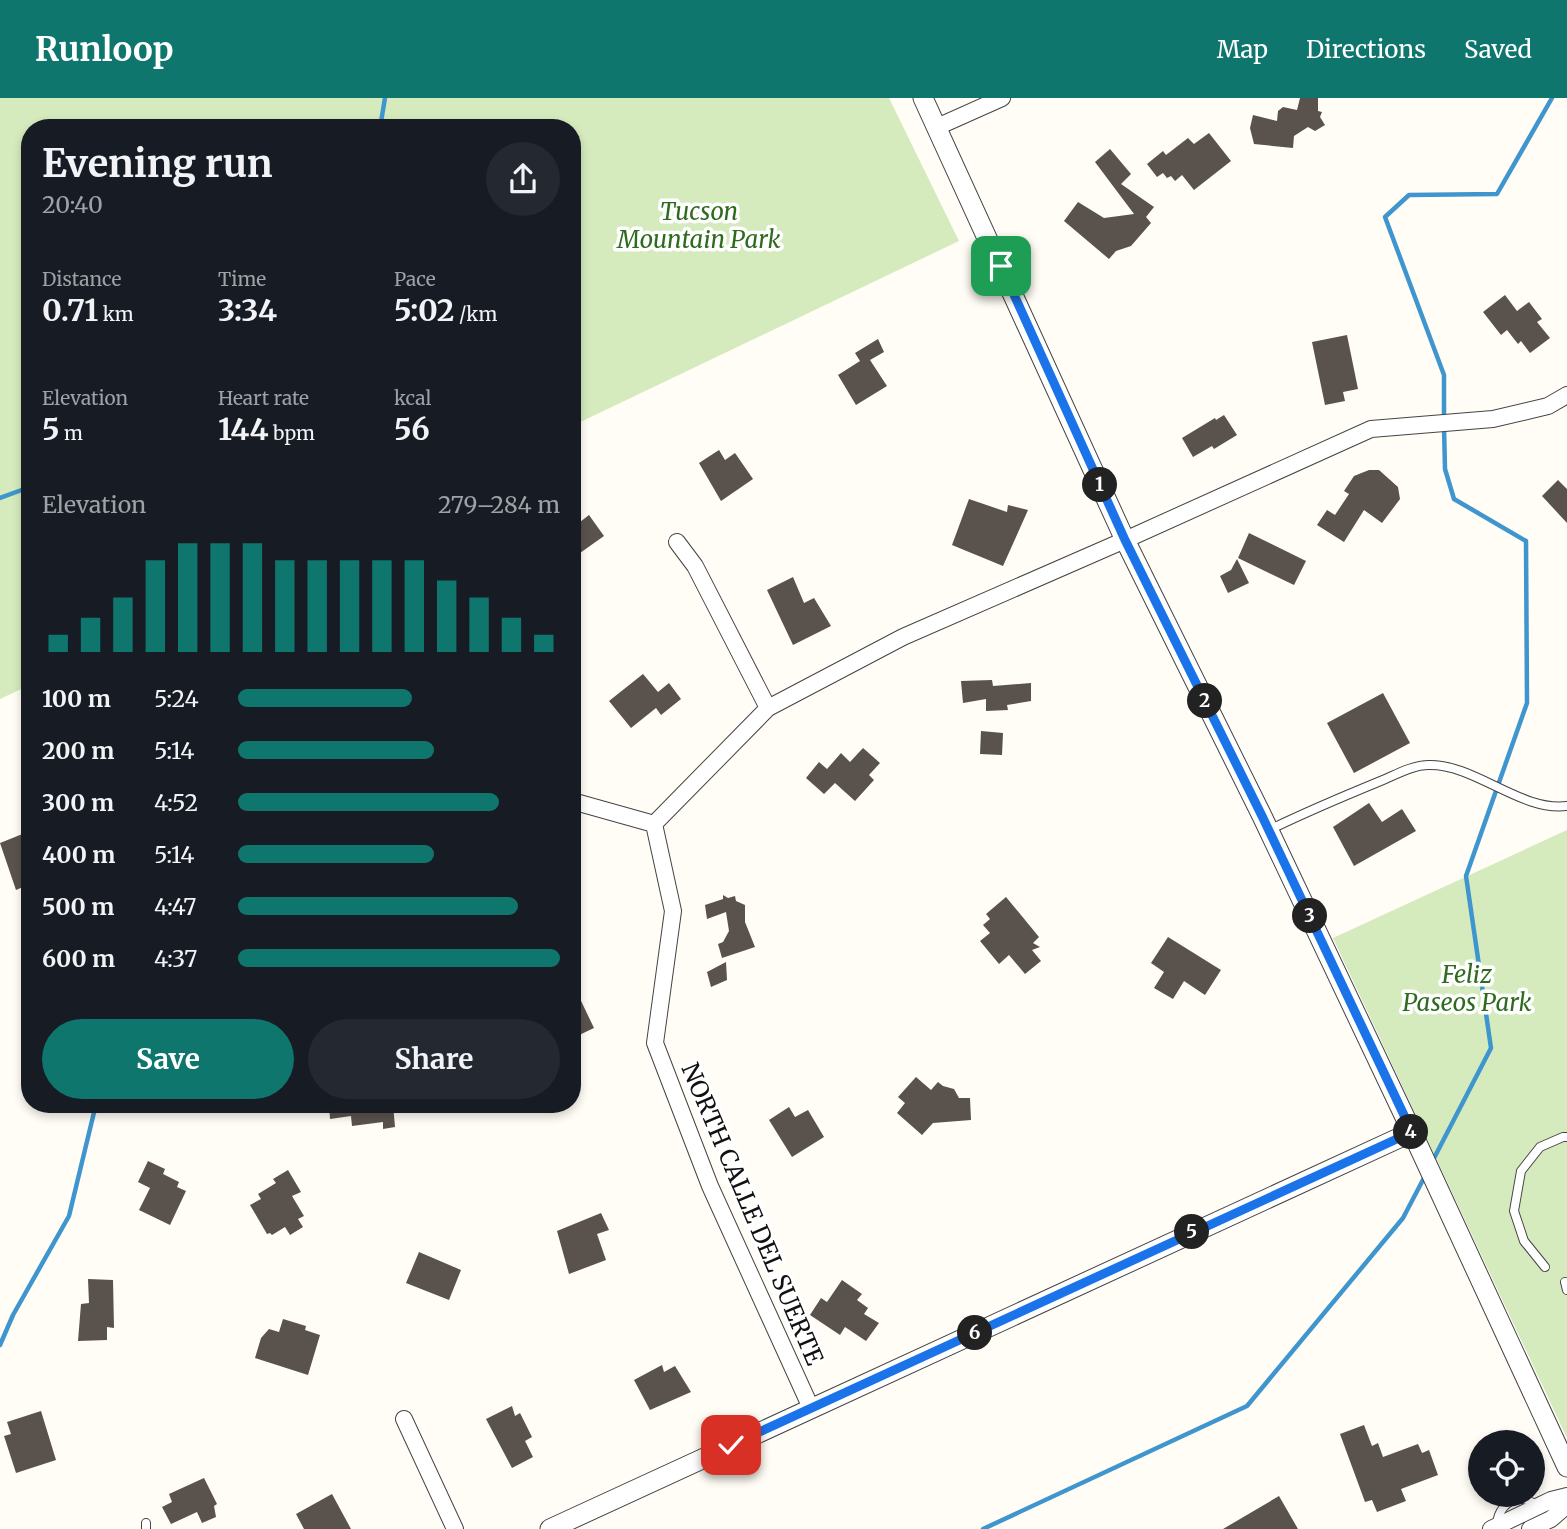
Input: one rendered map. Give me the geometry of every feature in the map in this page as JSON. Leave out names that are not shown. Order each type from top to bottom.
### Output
[{"type":"street","points":[[923,98],[1125,540],[1269,830],[1567,1467]]},
{"type":"street","points":[[937,127],[1002,98]]},
{"type":"street","points":[[581,804],[654,824],[768,708],[903,637],[1371,429],[1493,419],[1548,406],[1567,395]]},
{"type":"street","points":[[677,542],[695,566],[768,708]]},
{"type":"street","name":"NORTH CALLE DEL SUERTE","points":[[654,824],[673,911],[655,1043],[710,1185],[811,1408]]},
{"type":"street","points":[[550,1529],[1412,1132]]},
{"type":"street","points":[[404,1419],[455,1529]]},
{"type":"street","points":[[1496,1528],[1550,1500],[1567,1496]]},
{"type":"street","points":[[1540,1527],[1567,1505]]},
{"type":"lane","points":[[1269,830],[1412,768],[1429,765],[1473,776],[1536,804],[1567,806]]},
{"type":"lane","points":[[1545,1267],[1524,1241],[1514,1211],[1521,1171],[1540,1147],[1567,1137]]},
{"type":"green space","name":"Tucson Mountain Park","points":[[0,98],[889,98],[959,241],[581,422],[581,119],[21,119],[21,689],[0,699]]},
{"type":"green space","name":"Feliz Paseos Park","points":[[1567,830],[1567,1438],[1333,938]]},
{"type":"building","points":[[1300,98],[1318,98],[1318,111],[1322,112],[1320,117],[1325,125],[1315,131],[1308,127],[1294,136],[1293,148],[1254,144],[1250,128],[1253,115],[1277,121],[1278,111],[1283,107],[1297,110]]},
{"type":"building","points":[[1209,133],[1231,161],[1194,190],[1182,175],[1175,181],[1163,173],[1157,177],[1147,164],[1163,151],[1166,155],[1188,138],[1194,144]]},
{"type":"building","points":[[1110,149],[1131,174],[1121,184],[1154,207],[1146,217],[1151,223],[1131,246],[1116,251],[1109,259],[1064,221],[1078,202],[1104,218],[1134,214],[1095,162]]},
{"type":"building","points":[[1505,295],[1517,311],[1529,302],[1542,319],[1537,322],[1550,338],[1530,353],[1521,341],[1518,344],[1507,330],[1501,335],[1483,312]]},
{"type":"building","points":[[1347,335],[1358,389],[1343,392],[1345,401],[1325,405],[1312,342]]},
{"type":"building","points":[[878,339],[884,352],[870,360],[887,386],[856,405],[838,375],[860,361],[855,353]]},
{"type":"building","points":[[1224,415],[1237,435],[1214,449],[1212,446],[1193,457],[1182,438]]},
{"type":"building","points":[[719,450],[725,460],[735,453],[753,479],[721,501],[699,463]]},
{"type":"building","points":[[1369,470],[1379,470],[1398,487],[1400,499],[1382,523],[1364,510],[1344,542],[1317,525],[1327,510],[1335,515],[1349,494],[1344,491],[1354,476]]},
{"type":"building","points":[[1558,480],[1567,489],[1567,523],[1542,496]]},
{"type":"building","points":[[969,499],[1007,512],[1008,505],[1028,510],[1003,566],[952,545]]},
{"type":"building","points":[[589,515],[604,536],[581,552],[581,521]]},
{"type":"building","points":[[1249,533],[1306,561],[1294,585],[1238,558]]},
{"type":"building","points":[[1237,559],[1249,583],[1228,593],[1220,576],[1231,570]]},
{"type":"building","points":[[793,577],[804,603],[814,598],[831,626],[793,645],[767,590]]},
{"type":"building","points":[[643,674],[658,692],[669,683],[681,699],[661,715],[656,708],[631,728],[609,701]]},
{"type":"building","points":[[992,680],[993,686],[1031,683],[1031,701],[1007,705],[1008,710],[986,711],[986,699],[963,703],[961,681]]},
{"type":"building","points":[[1383,693],[1410,743],[1354,773],[1327,723]]},
{"type":"building","points":[[981,731],[1003,733],[1002,755],[980,754]]},
{"type":"building","points":[[863,748],[880,763],[869,775],[874,780],[855,801],[835,783],[824,794],[806,778],[819,762],[827,769],[841,753],[850,762]]},
{"type":"building","points":[[1369,803],[1382,822],[1402,809],[1416,831],[1354,866],[1333,827]]},
{"type":"building","points":[[21,835],[21,888],[16,890],[0,843]]},
{"type":"building","points":[[723,895],[728,898],[735,896],[736,901],[745,905],[745,922],[755,947],[722,958],[718,944],[723,942],[729,931],[726,912],[707,919],[705,905],[723,899]]},
{"type":"building","points":[[1006,897],[1039,937],[1033,943],[1040,947],[1032,950],[1041,961],[1025,974],[1009,955],[999,964],[980,941],[990,933],[983,925],[990,919],[986,914]]},
{"type":"building","points":[[1168,937],[1221,970],[1205,995],[1184,981],[1173,999],[1154,988],[1164,972],[1151,963]]},
{"type":"building","points":[[726,962],[727,980],[711,987],[707,972]]},
{"type":"building","points":[[581,1001],[594,1028],[581,1034]]},
{"type":"building","points":[[916,1077],[931,1090],[938,1082],[954,1089],[959,1098],[970,1098],[971,1120],[933,1123],[922,1135],[897,1113],[905,1103],[898,1097]]},
{"type":"building","points":[[789,1107],[795,1117],[808,1110],[824,1137],[792,1157],[769,1120]]},
{"type":"building","points":[[330,1113],[394,1113],[395,1127],[383,1129],[383,1122],[352,1126],[351,1116],[330,1119]]},
{"type":"building","points":[[148,1161],[165,1169],[163,1174],[179,1182],[177,1187],[186,1191],[170,1225],[139,1210],[150,1188],[138,1182]]},
{"type":"building","points":[[288,1170],[301,1192],[292,1196],[304,1216],[298,1219],[303,1227],[290,1235],[285,1227],[272,1235],[267,1234],[250,1205],[261,1199],[258,1194],[276,1183],[273,1179]]},
{"type":"building","points":[[601,1213],[609,1230],[597,1234],[606,1260],[569,1274],[557,1231]]},
{"type":"building","points":[[419,1252],[461,1270],[449,1300],[406,1283]]},
{"type":"building","points":[[88,1279],[113,1280],[114,1328],[107,1327],[107,1340],[78,1341],[81,1304],[89,1303]]},
{"type":"building","points":[[842,1280],[862,1294],[857,1300],[868,1308],[864,1314],[879,1323],[866,1341],[845,1327],[840,1335],[810,1315],[821,1298],[827,1302]]},
{"type":"building","points":[[283,1319],[306,1326],[305,1330],[320,1335],[308,1375],[255,1358],[261,1338],[269,1329],[279,1332]]},
{"type":"building","points":[[662,1365],[664,1372],[675,1366],[691,1392],[650,1410],[634,1380]]},
{"type":"building","points":[[512,1406],[515,1416],[520,1413],[532,1437],[525,1441],[533,1457],[512,1468],[486,1419]]},
{"type":"building","points":[[41,1411],[56,1460],[16,1473],[4,1436],[11,1434],[7,1422]]},
{"type":"building","points":[[1364,1425],[1372,1446],[1378,1443],[1383,1457],[1418,1444],[1422,1453],[1429,1450],[1438,1475],[1401,1489],[1406,1501],[1377,1512],[1372,1500],[1365,1502],[1340,1434]]},
{"type":"building","points":[[204,1478],[217,1504],[214,1506],[216,1517],[202,1523],[197,1512],[171,1524],[162,1507],[172,1502],[169,1494]]},
{"type":"building","points":[[332,1494],[351,1529],[304,1529],[296,1514]]},
{"type":"building","points":[[1279,1496],[1298,1529],[1223,1529]]},
{"type":"waterway","points":[[382,119],[385,98]]},
{"type":"waterway","points":[[1444,418],[1444,375],[1385,217],[1409,195],[1497,194],[1552,98]]},
{"type":"waterway","points":[[1432,1162],[1491,1048],[1466,876],[1527,703],[1526,541],[1454,499],[1445,469],[1444,427]]},
{"type":"waterway","points":[[0,498],[21,490]]},
{"type":"waterway","points":[[0,1345],[13,1315],[69,1216],[94,1113]]},
{"type":"waterway","points":[[983,1529],[1247,1406],[1403,1218],[1425,1176]]},
{"type":"route","points":[[731,1445],[1412,1132],[1262,816],[1125,540],[1001,266]]}]
